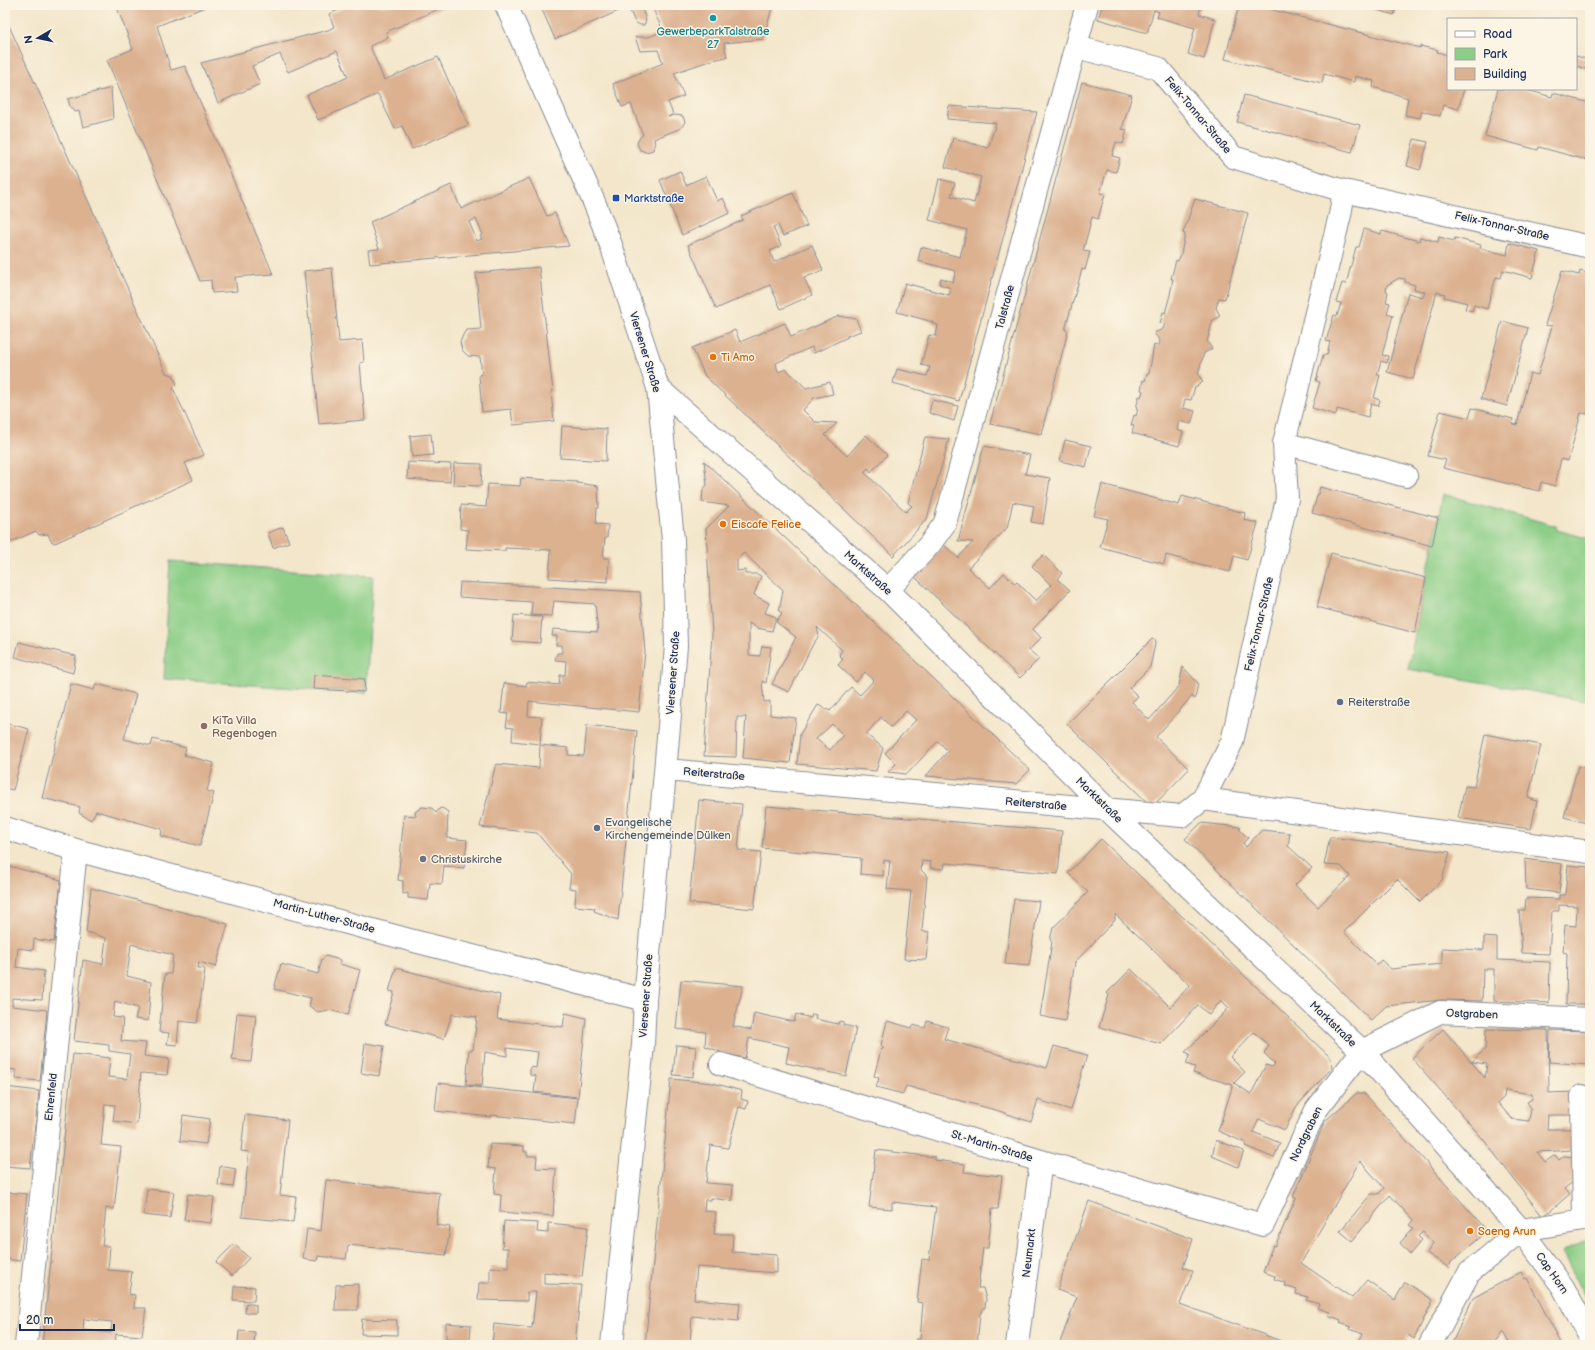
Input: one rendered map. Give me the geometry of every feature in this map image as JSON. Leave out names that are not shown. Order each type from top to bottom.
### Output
[{"type":"street","name":"Viersener Straße","points":[[506,5],[594,202],[613,252],[658,388],[673,540],[676,646],[645,1000],[643,1045],[612,1345]]},
{"type":"street","name":"Talstraße","points":[[888,590],[930,544],[945,523],[1087,5]]},
{"type":"street","name":"Felix-Tonnar-Straße","points":[[1076,47],[1158,68],[1233,157],[1344,191],[1590,247]]},
{"type":"street","name":"Felix-Tonnar-Straße","points":[[1203,799],[1232,742],[1258,630],[1287,499],[1284,443],[1340,215],[1344,191]]},
{"type":"street","name":"Marktstraße","points":[[658,388],[888,590],[1109,811],[1362,1050],[1521,1230]]},
{"type":"street","points":[[1284,443],[1406,476]]},
{"type":"street","name":"Reiterstraße","points":[[666,770],[1109,811],[1182,816],[1203,799]]},
{"type":"street","points":[[1203,799],[1590,852]]},
{"type":"street","name":"Martin-Luther-Straße","points":[[5,828],[76,850],[410,940],[645,1000]]},
{"type":"street","name":"Ehrenfeld","points":[[26,1345],[76,850]]},
{"type":"street","name":"Ostgraben","points":[[1362,1050],[1440,1012],[1590,1019]]},
{"type":"street","name":"Nordgraben","points":[[1263,1225],[1316,1110],[1362,1050]]},
{"type":"street","name":"St.-Martin-Straße","points":[[721,1064],[1041,1161],[1263,1225]]},
{"type":"street","points":[[1430,1345],[1469,1273],[1521,1230],[1587,1219],[1582,1096]]},
{"type":"street","name":"Neumarkt","points":[[1017,1345],[1041,1161]]},
{"type":"street","name":"Cap Horn","points":[[1521,1230],[1563,1287],[1590,1337]]},
{"type":"green space","points":[[1443,494],[1556,526],[1557,530],[1590,539],[1590,702],[1408,669]]},
{"type":"green space","points":[[170,561],[373,576],[366,693],[164,679]]},
{"type":"green space","points":[[1590,1238],[1590,1305],[1562,1253],[1565,1250]]},
{"type":"building","points":[[116,5],[210,5],[157,26],[171,70],[185,66],[273,274],[235,277],[237,291],[212,293],[211,280],[200,281],[107,60],[133,49]]},
{"type":"building","points":[[351,5],[381,5],[382,7],[386,5],[448,5],[386,32],[388,37],[370,46],[384,80],[438,57],[468,125],[412,149],[402,126],[395,129],[378,94],[318,120],[307,95],[348,77],[337,51],[288,72],[280,54],[252,66],[260,84],[218,103],[201,63],[328,30],[334,27],[329,14]]},
{"type":"building","points":[[540,5],[632,5],[555,39]]},
{"type":"building","points":[[651,5],[773,5],[763,39],[724,43],[727,57],[712,60],[674,73],[684,96],[668,102],[673,114],[668,117],[675,115],[683,116],[685,122],[681,128],[654,139],[655,143],[653,150],[646,152],[640,150],[637,143],[643,135],[631,104],[622,107],[613,84],[663,63],[658,50],[640,51],[635,37],[649,37],[663,31]]},
{"type":"building","points":[[1102,5],[1201,5],[1199,14],[1215,19],[1204,59],[1188,54],[1195,28],[1157,17],[1159,12],[1154,10],[1147,33],[1098,19]]},
{"type":"building","points":[[1239,5],[1254,5],[1420,48],[1420,46],[1438,50],[1437,52],[1447,55],[1447,90],[1464,90],[1458,109],[1443,105],[1440,116],[1422,111],[1420,118],[1405,115],[1408,98],[1373,87],[1374,81],[1355,76],[1354,82],[1324,74],[1322,83],[1225,59]]},
{"type":"building","points":[[1360,5],[1397,5],[1394,15]]},
{"type":"building","points":[[641,6],[646,20],[644,25],[640,25],[635,22],[630,11]]},
{"type":"building","points":[[5,17],[166,373],[173,375],[177,384],[173,388],[204,455],[185,463],[193,480],[55,543],[51,541],[48,534],[39,535],[36,531],[11,542],[5,542]]},
{"type":"building","points":[[1577,56],[1590,60],[1590,70],[1577,66]]},
{"type":"building","points":[[1082,82],[1132,95],[1122,129],[1127,130],[1123,144],[1116,142],[1112,156],[1120,158],[1116,172],[1107,170],[1100,193],[1105,194],[1098,219],[1092,217],[1083,251],[1090,252],[1085,270],[1082,269],[1065,330],[1068,331],[1041,434],[990,424]]},
{"type":"building","points":[[111,88],[113,119],[83,127],[79,111],[75,112],[73,108],[70,107],[68,99]]},
{"type":"building","points":[[1498,90],[1528,90],[1552,97],[1553,93],[1590,103],[1590,161],[1539,147],[1538,150],[1485,136]]},
{"type":"building","points":[[1244,95],[1360,125],[1352,152],[1237,122]]},
{"type":"building","points":[[949,106],[1037,112],[959,401],[893,383],[897,369],[927,376],[930,367],[921,365],[929,335],[936,336],[938,325],[932,323],[933,322],[897,312],[905,283],[949,295],[951,288],[939,284],[941,278],[953,282],[956,271],[918,261],[921,247],[960,257],[967,230],[929,220],[939,179],[955,183],[951,196],[974,203],[981,177],[945,167],[953,138],[988,148],[996,123],[947,119]]},
{"type":"building","points":[[1414,139],[1428,142],[1420,170],[1407,166]]},
{"type":"building","points":[[680,171],[686,185],[706,176],[717,201],[723,198],[730,213],[682,235],[660,180]]},
{"type":"building","points":[[529,178],[547,216],[555,213],[569,246],[370,264],[368,250],[379,249],[370,222],[451,185],[461,209]],"holes":[[[476,219],[483,235],[480,236],[482,239],[477,241],[469,222]]]},
{"type":"building","points":[[793,193],[807,226],[783,236],[778,225],[773,227],[781,246],[770,251],[774,262],[812,245],[823,270],[804,278],[812,295],[781,309],[770,285],[716,309],[688,245],[743,220],[741,216]]},
{"type":"building","points":[[1195,199],[1248,213],[1225,299],[1219,298],[1216,308],[1220,316],[1213,320],[1207,341],[1212,349],[1204,353],[1198,374],[1203,382],[1195,387],[1191,400],[1185,399],[1183,408],[1195,411],[1191,424],[1179,421],[1177,430],[1183,432],[1179,446],[1132,433],[1134,426],[1131,425],[1134,415],[1136,416],[1138,409],[1136,409],[1139,396],[1141,397],[1143,391],[1141,390],[1143,380],[1145,381],[1147,374],[1149,374],[1154,345],[1159,346],[1160,341],[1154,333],[1163,329],[1165,324],[1160,323],[1163,312],[1165,313],[1170,295],[1173,279],[1171,279],[1176,260],[1178,261],[1181,254],[1185,234],[1183,233]]},
{"type":"building","points":[[1364,229],[1381,234],[1382,231],[1419,241],[1420,237],[1438,242],[1439,237],[1454,241],[1455,238],[1481,245],[1480,248],[1507,255],[1509,243],[1539,251],[1532,278],[1503,270],[1501,278],[1496,277],[1487,309],[1474,305],[1472,311],[1465,309],[1467,303],[1444,297],[1445,294],[1437,292],[1413,379],[1387,372],[1408,293],[1423,297],[1425,292],[1414,289],[1415,285],[1405,282],[1405,279],[1399,278],[1387,285],[1386,291],[1388,292],[1386,302],[1390,303],[1387,313],[1393,315],[1382,355],[1388,356],[1387,363],[1381,361],[1377,375],[1380,375],[1374,398],[1380,400],[1378,406],[1371,404],[1368,417],[1337,409],[1336,415],[1312,408],[1320,382],[1316,381],[1323,355],[1327,355],[1330,342],[1326,341],[1334,315],[1337,316],[1341,303],[1336,302],[1342,283],[1346,284],[1356,247],[1359,247]]},
{"type":"building","points":[[539,267],[553,392],[551,392],[554,421],[513,425],[511,409],[482,412],[479,375],[482,374],[480,357],[468,356],[462,350],[460,342],[467,330],[481,329],[476,273]]},
{"type":"building","points":[[332,268],[339,342],[362,340],[364,362],[360,363],[365,420],[319,424],[304,271]]},
{"type":"building","points":[[1562,271],[1579,275],[1580,271],[1590,274],[1590,384],[1588,392],[1590,392],[1590,404],[1587,414],[1581,413],[1568,461],[1561,459],[1555,486],[1541,482],[1539,491],[1443,468],[1446,460],[1428,456],[1440,411],[1469,418],[1472,408],[1513,419],[1512,424],[1517,425],[1530,373],[1538,375],[1552,326],[1545,325]]},
{"type":"building","points":[[839,316],[856,319],[861,331],[847,336],[848,337],[814,353],[812,347],[776,363],[778,372],[786,369],[806,388],[830,382],[833,394],[814,398],[803,410],[815,422],[837,423],[825,435],[847,456],[866,435],[887,455],[871,472],[868,468],[864,472],[906,512],[912,506],[908,503],[925,437],[949,439],[927,519],[893,556],[705,376],[692,348],[735,330],[740,342],[785,323],[791,337]]},
{"type":"building","points":[[1502,321],[1528,328],[1507,406],[1481,399]]},
{"type":"building","points":[[932,400],[958,406],[954,421],[929,413]]},
{"type":"building","points":[[562,426],[607,429],[606,461],[560,458]]},
{"type":"building","points":[[431,434],[433,455],[412,457],[410,436]]},
{"type":"building","points":[[1065,440],[1091,446],[1086,467],[1060,461]]},
{"type":"building","points":[[984,446],[1030,455],[1025,474],[1050,478],[1043,524],[1031,522],[1034,506],[1013,502],[1007,528],[968,568],[990,588],[1004,573],[1015,584],[1017,582],[1036,601],[1051,585],[1032,566],[1043,555],[1062,573],[1057,579],[1070,590],[1033,629],[1041,638],[1029,650],[1039,659],[1020,678],[914,576],[944,545],[958,558],[973,542],[958,541]]},
{"type":"building","points":[[704,461],[1030,770],[1016,784],[926,776],[948,751],[938,741],[907,774],[888,772],[896,764],[885,753],[916,720],[906,711],[891,727],[881,717],[866,734],[883,748],[876,771],[797,764],[800,734],[818,705],[830,711],[851,687],[860,695],[874,680],[865,672],[856,682],[838,665],[843,659],[839,655],[842,650],[817,627],[819,636],[813,644],[789,692],[772,684],[796,637],[776,622],[782,613],[779,611],[783,590],[744,553],[737,559],[737,571],[745,570],[745,574],[757,574],[761,576],[754,595],[769,603],[765,613],[776,617],[772,631],[757,628],[749,623],[749,655],[760,656],[762,646],[771,647],[766,683],[762,681],[764,702],[770,701],[770,715],[796,718],[790,763],[743,758],[746,717],[737,717],[736,757],[704,756],[712,634],[706,529],[729,506],[702,502],[703,490],[707,485]],"holes":[[[832,724],[843,735],[830,750],[816,739]]]},
{"type":"building","points":[[408,462],[451,464],[450,482],[407,479]]},
{"type":"building","points":[[454,463],[482,464],[481,486],[453,485]]},
{"type":"building","points":[[521,478],[577,482],[598,486],[599,508],[597,508],[596,524],[608,525],[603,558],[609,558],[608,582],[549,578],[551,550],[505,548],[505,551],[466,549],[468,530],[460,529],[461,505],[486,507],[488,484],[520,486]]},
{"type":"building","points":[[1102,484],[1179,505],[1182,496],[1245,513],[1244,520],[1258,523],[1247,560],[1234,556],[1230,572],[1166,555],[1164,564],[1100,547],[1108,519],[1094,516]]},
{"type":"building","points":[[1320,487],[1438,518],[1432,546],[1312,513]]},
{"type":"building","points":[[283,527],[289,542],[273,548],[268,533]]},
{"type":"building","points":[[1331,553],[1426,578],[1415,633],[1317,607]]},
{"type":"building","points":[[460,582],[640,592],[645,652],[639,712],[529,701],[528,716],[542,717],[540,744],[512,741],[513,728],[506,727],[508,714],[501,713],[504,683],[526,686],[527,682],[559,685],[560,675],[565,675],[566,661],[555,660],[557,653],[562,653],[562,645],[556,645],[557,636],[552,636],[553,629],[598,632],[595,604],[554,601],[552,616],[531,615],[532,602],[459,597]]},
{"type":"building","points":[[514,615],[542,617],[540,643],[512,641]]},
{"type":"building","points":[[1152,639],[1156,640],[1150,667],[1129,688],[1138,696],[1132,702],[1149,720],[1179,686],[1183,667],[1198,683],[1195,699],[1192,696],[1156,737],[1189,769],[1152,807],[1067,724]]},
{"type":"building","points":[[19,642],[76,656],[73,673],[15,657]]},
{"type":"building","points":[[314,675],[365,679],[364,692],[313,689]]},
{"type":"building","points":[[71,684],[94,690],[96,684],[136,694],[124,739],[151,746],[153,739],[186,748],[184,755],[214,763],[207,791],[214,793],[200,846],[161,836],[162,829],[96,811],[91,820],[79,813],[80,807],[42,798]]},
{"type":"building","points":[[5,723],[29,729],[13,790],[5,788]]},
{"type":"building","points":[[587,725],[637,731],[618,920],[594,911],[595,908],[575,906],[576,889],[569,888],[571,874],[537,833],[480,827],[496,764],[539,768],[540,745],[568,748],[568,755],[584,756]]},
{"type":"building","points":[[1485,734],[1541,745],[1528,798],[1537,801],[1531,829],[1458,818],[1465,786],[1474,787]]},
{"type":"building","points":[[1578,766],[1590,769],[1590,824],[1564,817]]},
{"type":"building","points":[[699,800],[742,804],[738,850],[761,852],[754,909],[689,903]]},
{"type":"building","points":[[766,806],[1062,831],[1058,874],[945,863],[944,869],[930,868],[931,862],[922,861],[921,870],[927,876],[922,931],[929,932],[926,960],[904,959],[911,891],[887,889],[890,861],[884,860],[883,876],[860,874],[861,858],[762,848]]},
{"type":"building","points":[[422,807],[432,808],[436,813],[440,808],[444,809],[448,812],[447,838],[467,840],[464,868],[444,866],[442,884],[430,883],[428,900],[408,898],[408,893],[403,894],[403,881],[398,880],[404,815],[416,816],[415,812]]},
{"type":"building","points":[[1201,823],[1241,827],[1239,829],[1248,838],[1243,843],[1246,847],[1262,830],[1290,833],[1288,846],[1312,868],[1295,885],[1318,907],[1350,876],[1341,866],[1324,865],[1330,837],[1450,852],[1442,880],[1420,902],[1397,879],[1344,932],[1377,965],[1381,960],[1391,969],[1442,964],[1442,948],[1484,950],[1484,937],[1497,938],[1497,960],[1550,962],[1549,1003],[1494,1001],[1494,969],[1483,969],[1482,1001],[1441,1000],[1386,1006],[1371,1020],[1185,839]]},
{"type":"building","points":[[1101,839],[1331,1058],[1332,1068],[1296,1107],[1285,1130],[1259,1119],[1253,1132],[1280,1143],[1274,1158],[1245,1146],[1246,1143],[1218,1131],[1233,1085],[1193,1073],[1195,1067],[1186,1064],[1190,1054],[1185,1052],[1229,1008],[1221,1000],[1209,1015],[1198,1005],[1161,1044],[1099,1027],[1109,995],[1107,993],[1131,969],[1170,1007],[1190,985],[1115,914],[1115,920],[1075,962],[1065,1021],[1040,1016],[1052,942],[1050,940],[1053,928],[1088,892],[1068,873]],"holes":[[[1254,1032],[1269,1046],[1264,1053],[1275,1064],[1272,1067],[1266,1065],[1251,1094],[1234,1083],[1245,1072],[1230,1057]]]},
{"type":"building","points":[[1525,859],[1562,864],[1559,893],[1526,889]]},
{"type":"building","points":[[5,865],[61,880],[54,942],[34,939],[33,950],[18,948],[16,967],[44,971],[42,1000],[12,998],[12,1006],[47,1010],[40,1081],[16,1079],[16,1070],[7,1069],[5,1077],[5,931],[7,912],[5,911]]},
{"type":"building","points":[[1568,865],[1590,867],[1590,1004],[1566,1004],[1567,953],[1563,952],[1565,925],[1576,926],[1577,906],[1559,905],[1559,911],[1552,911],[1549,954],[1522,953],[1519,910],[1525,910],[1526,898],[1559,899],[1559,895],[1565,895]]},
{"type":"building","points":[[91,888],[228,924],[216,967],[199,962],[198,968],[203,968],[205,970],[197,1023],[179,1021],[177,1045],[167,1044],[169,1033],[159,1032],[165,974],[171,974],[173,955],[131,944],[127,976],[151,982],[148,1021],[135,1019],[138,1008],[115,1001],[113,1017],[123,1018],[121,1041],[146,1043],[144,1056],[169,1059],[167,1075],[141,1073],[137,1124],[113,1121],[115,1105],[105,1104],[101,1145],[121,1147],[114,1209],[106,1208],[102,1246],[110,1246],[108,1270],[132,1272],[129,1294],[135,1295],[134,1308],[146,1308],[142,1336],[116,1334],[115,1345],[42,1345],[73,1054],[110,1058],[108,1077],[127,1079],[130,1054],[109,1051],[109,1045],[74,1041],[83,960],[103,964],[106,938],[86,932]],"holes":[[[84,1319],[112,1322],[111,1333],[83,1330]]]},
{"type":"building","points":[[1014,899],[1039,901],[1029,966],[1005,964]]},
{"type":"building","points":[[326,956],[340,960],[340,964],[360,970],[348,1015],[329,1010],[318,1012],[309,1006],[311,998],[274,989],[281,964],[318,974],[322,959]]},
{"type":"building","points":[[396,968],[500,995],[497,1019],[563,1027],[565,1013],[586,1018],[578,1097],[534,1092],[536,1076],[530,1075],[530,1067],[536,1068],[538,1052],[507,1048],[507,1056],[485,1052],[482,1086],[466,1085],[469,1050],[473,1050],[477,1017],[452,1014],[444,1039],[385,1024],[394,992],[389,991]]},
{"type":"building","points":[[681,980],[743,986],[733,1026],[751,1030],[754,1013],[794,1022],[796,1014],[811,1018],[812,1014],[816,1015],[815,1019],[838,1024],[839,1021],[844,1022],[843,1025],[856,1028],[846,1076],[786,1063],[789,1047],[749,1038],[745,1058],[726,1054],[705,1046],[706,1032],[676,1029]]},
{"type":"building","points":[[237,1013],[256,1015],[251,1062],[232,1060]]},
{"type":"building","points":[[887,1021],[912,1028],[913,1025],[925,1028],[927,1021],[948,1027],[944,1039],[1047,1068],[1054,1046],[1087,1055],[1071,1110],[1038,1100],[1031,1122],[999,1111],[906,1086],[903,1094],[876,1087],[879,1078],[874,1076],[881,1050],[884,1048],[881,1045]]},
{"type":"building","points":[[1443,1029],[1485,1078],[1487,1064],[1472,1062],[1485,1049],[1486,1029],[1548,1030],[1549,1093],[1573,1092],[1573,1115],[1548,1115],[1547,1129],[1573,1129],[1574,1150],[1537,1152],[1545,1162],[1555,1155],[1559,1160],[1564,1156],[1574,1157],[1574,1181],[1565,1188],[1570,1194],[1543,1217],[1483,1139],[1412,1058]],"holes":[[[1505,1090],[1532,1094],[1532,1099],[1527,1102],[1531,1108],[1529,1121],[1512,1119],[1498,1103],[1504,1097]]]},
{"type":"building","points":[[1550,1030],[1590,1031],[1590,1065],[1549,1062]]},
{"type":"building","points":[[365,1043],[384,1046],[379,1076],[361,1073]]},
{"type":"building","points":[[676,1045],[696,1047],[693,1077],[673,1075]]},
{"type":"building","points":[[671,1079],[713,1083],[742,1091],[741,1099],[748,1101],[746,1109],[739,1107],[728,1148],[710,1145],[706,1183],[733,1185],[732,1201],[711,1198],[711,1200],[705,1200],[704,1211],[716,1212],[714,1234],[733,1234],[732,1252],[777,1255],[777,1273],[697,1267],[694,1299],[740,1303],[738,1321],[692,1316],[690,1345],[645,1345]]},
{"type":"building","points":[[438,1083],[578,1098],[575,1124],[435,1111]]},
{"type":"building","points":[[5,1087],[39,1091],[30,1168],[5,1166]]},
{"type":"building","points":[[1357,1093],[1364,1093],[1484,1227],[1483,1235],[1451,1262],[1449,1268],[1427,1253],[1433,1243],[1423,1232],[1418,1236],[1422,1240],[1410,1254],[1400,1243],[1413,1228],[1409,1225],[1413,1220],[1390,1195],[1352,1241],[1340,1231],[1371,1194],[1379,1194],[1384,1188],[1360,1161],[1301,1263],[1352,1298],[1367,1280],[1395,1300],[1405,1282],[1433,1300],[1414,1339],[1408,1335],[1404,1345],[1357,1345],[1363,1334],[1340,1323],[1341,1320],[1328,1315],[1330,1312],[1317,1308],[1319,1304],[1306,1300],[1308,1297],[1296,1294],[1297,1290],[1285,1286],[1286,1283],[1274,1279],[1275,1276],[1263,1272],[1273,1245],[1275,1246],[1296,1198],[1293,1197],[1325,1121]]},
{"type":"building","points":[[183,1115],[210,1119],[206,1144],[180,1141]]},
{"type":"building","points":[[245,1115],[288,1120],[280,1195],[296,1197],[293,1222],[242,1217],[249,1152],[241,1151]]},
{"type":"building","points":[[1216,1140],[1244,1151],[1238,1167],[1212,1156]]},
{"type":"building","points":[[490,1144],[524,1146],[524,1152],[527,1152],[527,1156],[537,1156],[536,1168],[556,1169],[553,1216],[500,1212],[501,1195],[494,1194],[496,1169],[488,1168]]},
{"type":"building","points":[[876,1150],[935,1157],[935,1160],[965,1164],[964,1172],[1002,1176],[998,1209],[992,1209],[988,1248],[983,1248],[978,1288],[983,1288],[986,1299],[985,1307],[980,1314],[977,1345],[915,1345],[916,1339],[920,1339],[923,1303],[917,1302],[922,1259],[929,1260],[936,1207],[892,1202],[892,1209],[869,1207]]},
{"type":"building","points":[[220,1166],[236,1169],[233,1187],[218,1185]]},
{"type":"building","points":[[326,1180],[440,1193],[436,1225],[450,1227],[446,1255],[348,1245],[346,1259],[318,1256],[317,1261],[303,1259],[307,1229],[321,1231]]},
{"type":"building","points":[[147,1189],[174,1192],[170,1218],[144,1215]]},
{"type":"building","points":[[5,1192],[27,1194],[20,1261],[5,1259]]},
{"type":"building","points":[[188,1194],[214,1197],[211,1223],[184,1220]]},
{"type":"building","points":[[1089,1201],[1193,1239],[1183,1267],[1193,1271],[1180,1304],[1292,1345],[1059,1345],[1077,1297],[1057,1290]]},
{"type":"building","points":[[504,1221],[538,1223],[537,1232],[548,1233],[548,1223],[588,1227],[582,1277],[544,1272],[544,1284],[581,1285],[575,1345],[492,1345],[494,1324],[532,1328],[536,1292],[527,1292],[527,1301],[478,1300],[479,1283],[490,1283],[490,1267],[508,1268],[508,1248],[502,1248]]},
{"type":"building","points":[[234,1244],[249,1258],[232,1276],[216,1262]]},
{"type":"building","points":[[1521,1272],[1525,1279],[1527,1278],[1562,1345],[1510,1345],[1503,1332],[1492,1345],[1451,1345],[1473,1298]]},
{"type":"building","points":[[358,1284],[358,1310],[335,1310],[336,1285]]},
{"type":"building","points":[[234,1286],[255,1287],[254,1301],[233,1300]]},
{"type":"building","points":[[246,1303],[256,1305],[256,1313],[245,1313]]},
{"type":"building","points":[[362,1319],[397,1320],[397,1335],[361,1334]]},
{"type":"building","points":[[446,1323],[471,1325],[470,1339],[446,1338]]},
{"type":"building","points":[[239,1331],[255,1332],[254,1345],[238,1344]]},
{"type":"building","points":[[280,1341],[297,1344],[297,1345],[280,1345]]},
{"type":"place","name":"GewerbeparkTalstraße 27","points":[[713,18]]},
{"type":"place","name":"Marktstraße","points":[[616,198]]},
{"type":"place","name":"Ti Amo","points":[[713,357]]},
{"type":"place","name":"Eiscafe Felice","points":[[723,524]]},
{"type":"place","name":"Reiterstraße","points":[[1340,702]]},
{"type":"place","name":"KiTa Villa Regenbogen","points":[[204,726]]},
{"type":"place","name":"Evangelische Kirchengemeinde Dülken","points":[[597,828]]},
{"type":"place","name":"Christuskirche","points":[[423,859]]},
{"type":"place","name":"Saeng Arun","points":[[1470,1231]]}]
